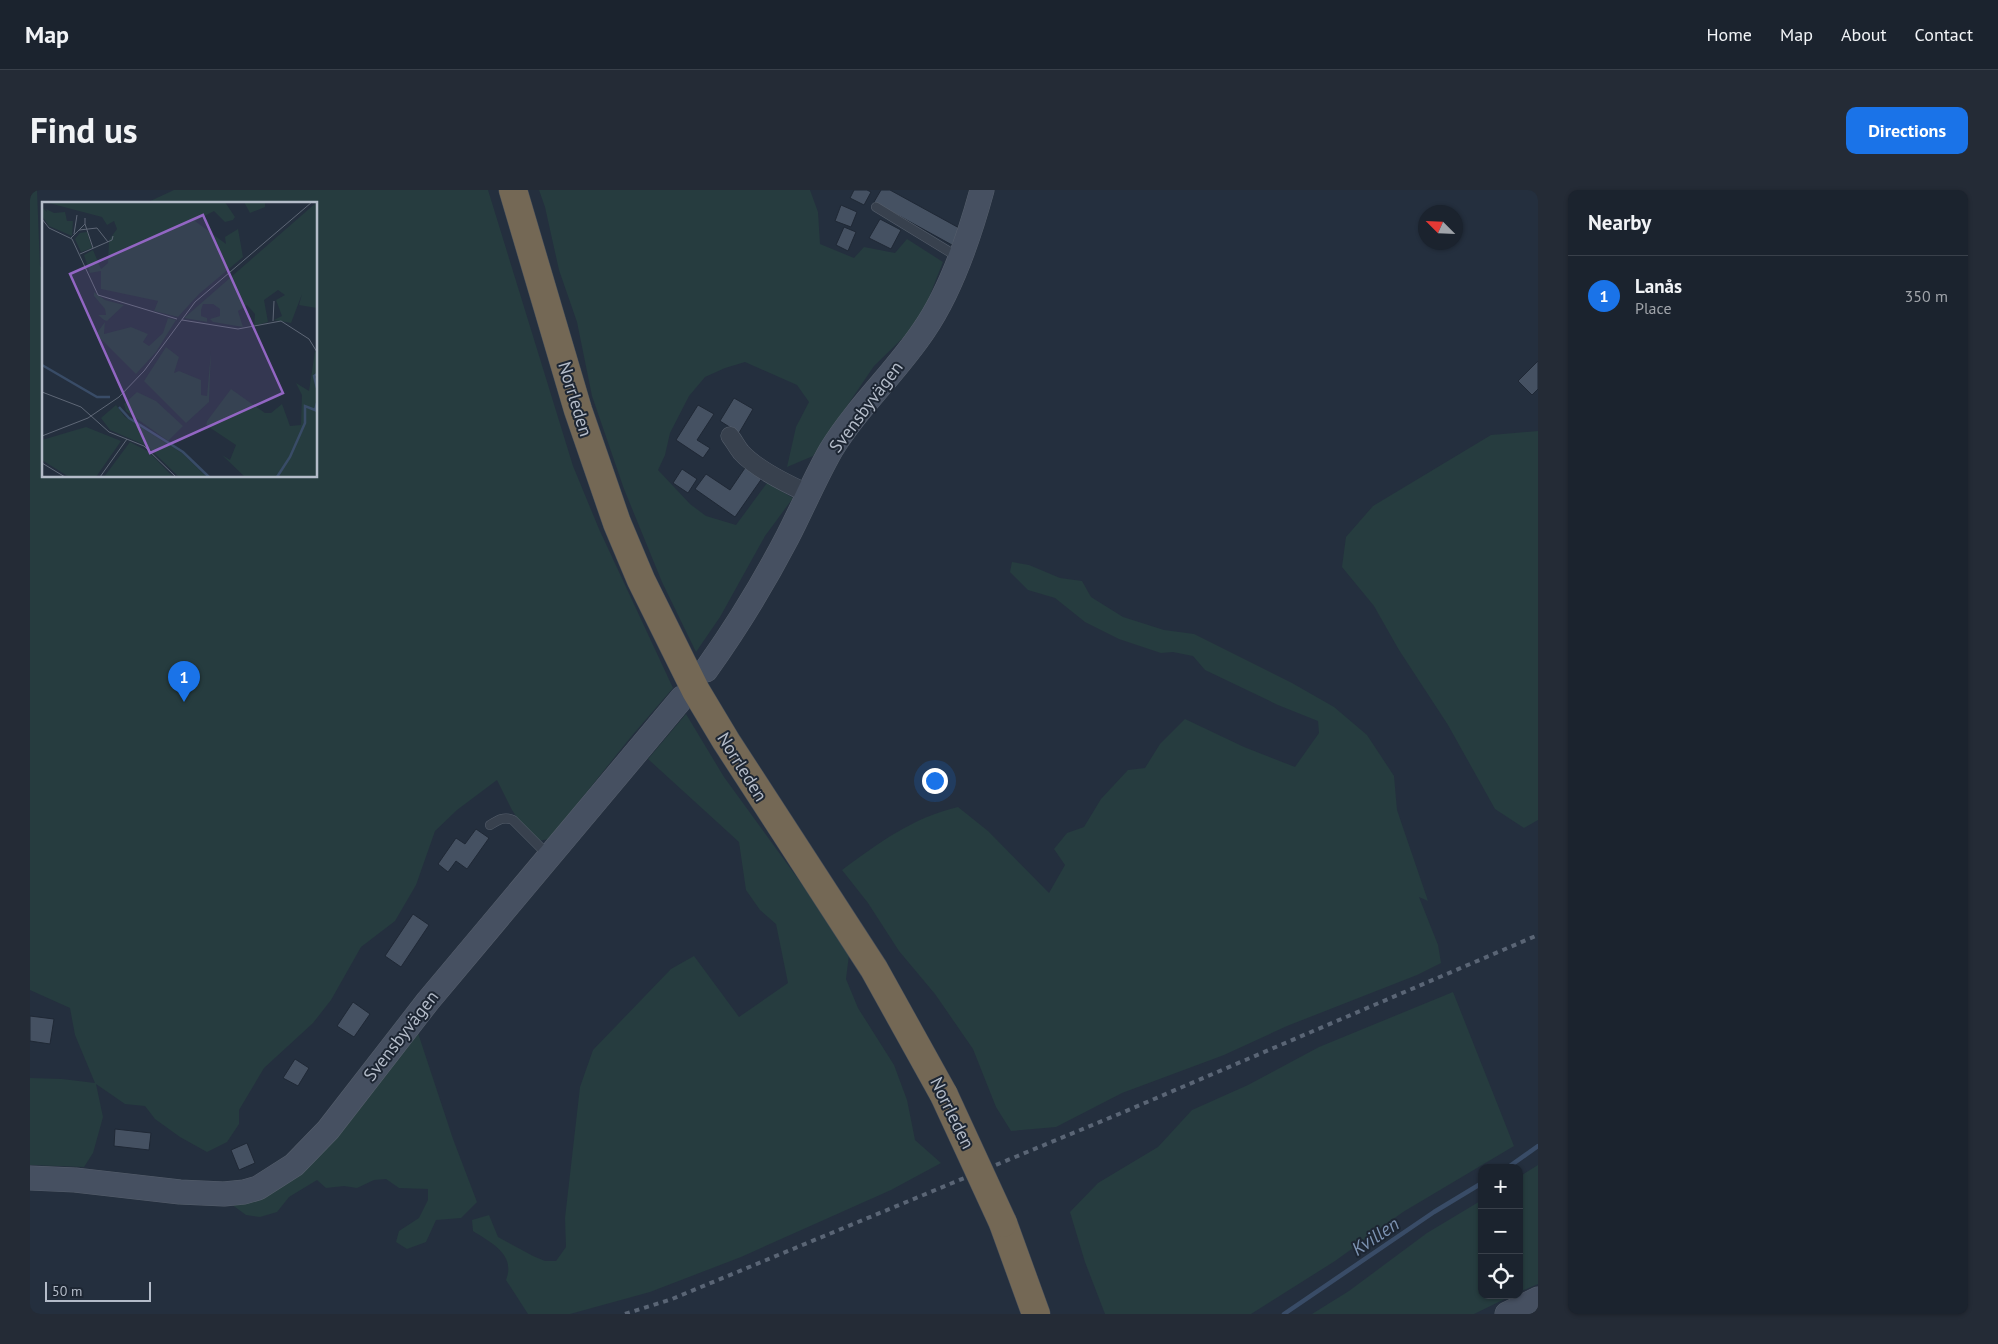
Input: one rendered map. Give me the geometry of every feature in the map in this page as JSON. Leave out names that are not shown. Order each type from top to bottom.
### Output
[{"type":"highway","name":"Norrleden","points":[[514,190],[578,410],[617,523],[641,580],[696,691],[726,741],[874,969],[944,1095],[1003,1224],[1036,1314]]},
{"type":"street","name":"Svensbyvägen","points":[[706,670],[732,634],[764,580],[825,460],[848,423],[909,351],[924,330],[941,300],[959,257],[982,190]]},
{"type":"street","points":[[730,436],[741,452],[752,461],[780,480],[809,494]]},
{"type":"street","name":"Svensbyvägen","points":[[30,1178],[75,1180],[207,1194],[244,1192],[273,1180],[294,1165],[328,1130],[428,1001],[682,698]]},
{"type":"street","points":[[1507,1314],[1538,1299]]},
{"type":"lane","points":[[876,207],[959,257]]},
{"type":"lane","points":[[490,825],[499,819],[507,817],[513,820],[549,856]]},
{"type":"green space","points":[[30,190],[37,190],[40,267],[42,266],[42,478],[318,478],[318,202],[148,202],[174,190],[488,190],[573,466],[599,529],[673,688],[549,839],[533,842],[512,810],[497,780],[457,810],[435,831],[416,885],[395,921],[361,947],[331,1000],[313,1023],[264,1068],[239,1110],[239,1124],[227,1142],[207,1152],[180,1137],[155,1119],[145,1106],[125,1104],[96,1084],[103,1117],[93,1153],[84,1167],[30,1165],[30,1078],[95,1083],[75,1035],[70,1008],[30,990]]},
{"type":"green space","points":[[539,190],[810,190],[818,212],[820,244],[854,258],[864,247],[895,253],[907,239],[943,262],[924,310],[909,332],[874,366],[813,456],[787,467],[796,427],[809,402],[797,385],[745,362],[705,377],[689,396],[670,433],[665,455],[658,470],[690,504],[706,516],[736,525],[767,483],[793,498],[765,536],[720,617],[696,652],[662,582],[624,489],[592,396],[577,322],[559,270],[545,207]]},
{"type":"green space","points":[[1538,431],[1538,820],[1524,828],[1495,809],[1448,725],[1399,650],[1374,606],[1342,567],[1346,537],[1373,506],[1491,435]]},
{"type":"green space","points":[[1012,562],[1029,565],[1060,578],[1082,581],[1091,597],[1123,617],[1164,630],[1194,634],[1292,683],[1334,707],[1367,735],[1394,776],[1397,810],[1428,901],[1419,897],[1438,945],[1441,963],[1417,975],[1287,1026],[1224,1055],[1122,1093],[1056,1127],[1011,1131],[996,1107],[973,1049],[935,994],[899,951],[868,903],[842,870],[911,824],[958,807],[988,831],[1049,893],[1065,865],[1054,849],[1067,833],[1084,827],[1101,799],[1128,770],[1145,768],[1160,744],[1185,719],[1244,747],[1295,767],[1319,733],[1318,721],[1278,705],[1205,670],[1193,656],[1173,652],[1161,653],[1119,639],[1085,622],[1055,598],[1028,590],[1010,572]]},
{"type":"green space","points":[[686,714],[724,777],[820,909],[849,955],[846,979],[858,1008],[894,1065],[907,1100],[915,1140],[941,1163],[891,1190],[741,1257],[650,1292],[570,1314],[528,1314],[506,1280],[508,1263],[505,1257],[494,1245],[473,1231],[472,1220],[489,1215],[498,1237],[545,1261],[556,1261],[566,1247],[565,1218],[580,1087],[593,1050],[671,969],[694,956],[739,1017],[788,983],[776,924],[760,910],[746,890],[739,842],[648,759]]},
{"type":"green space","points":[[1453,992],[1514,1146],[1484,1164],[1478,1164],[1478,1167],[1403,1212],[1335,1261],[1251,1314],[1105,1314],[1085,1262],[1070,1212],[1098,1183],[1158,1147],[1192,1110],[1248,1085],[1319,1047]]},
{"type":"green space","points":[[417,1030],[453,1139],[477,1202],[461,1218],[436,1220],[426,1242],[407,1249],[396,1242],[399,1231],[419,1218],[428,1200],[428,1189],[399,1188],[386,1179],[374,1180],[357,1188],[344,1186],[326,1188],[317,1180],[289,1197],[277,1212],[260,1217],[246,1215],[227,1201],[257,1192]]},
{"type":"green space","points":[[1538,1165],[1538,1284],[1523,1290],[1523,1209],[1523,1174]]},
{"type":"green space","points":[[1478,1202],[1478,1299],[1505,1299],[1474,1314],[1312,1314],[1349,1291],[1427,1233]]},
{"type":"building","points":[[854,190],[867,190],[871,192],[864,205],[850,198]]},
{"type":"building","points":[[881,190],[890,190],[961,229],[952,245],[874,202]]},
{"type":"building","points":[[841,205],[857,212],[851,227],[835,221]]},
{"type":"building","points":[[880,219],[901,230],[891,249],[869,238]]},
{"type":"building","points":[[844,227],[856,232],[848,251],[836,245]]},
{"type":"building","points":[[1538,361],[1538,389],[1532,395],[1518,381]]},
{"type":"building","points":[[734,398],[753,409],[739,433],[720,421]]},
{"type":"building","points":[[698,405],[714,414],[697,440],[710,448],[703,458],[676,440]]},
{"type":"building","points":[[749,462],[765,474],[735,517],[695,489],[706,474],[730,490]]},
{"type":"building","points":[[682,469],[697,479],[688,493],[673,483]]},
{"type":"building","points":[[476,829],[489,838],[467,869],[456,861],[448,872],[438,864],[456,838],[465,844]]},
{"type":"building","points":[[413,914],[429,925],[401,967],[385,956]]},
{"type":"building","points":[[353,1002],[370,1014],[354,1037],[337,1026]]},
{"type":"building","points":[[30,1016],[54,1019],[50,1044],[30,1041]]},
{"type":"building","points":[[295,1059],[309,1068],[298,1086],[283,1078]]},
{"type":"building","points":[[115,1129],[151,1133],[149,1150],[114,1146]]},
{"type":"building","points":[[247,1143],[255,1163],[239,1170],[231,1150]]},
{"type":"waterway","name":"Kvillen","points":[[1513,1164],[1538,1146]]},
{"type":"waterway","name":"Kvillen","points":[[1284,1314],[1434,1212],[1478,1185]]},
{"type":"railway","points":[[625,1314],[672,1299],[1119,1114],[1538,935]]},
{"type":"place","name":"Lanås","points":[[184,702]]}]
